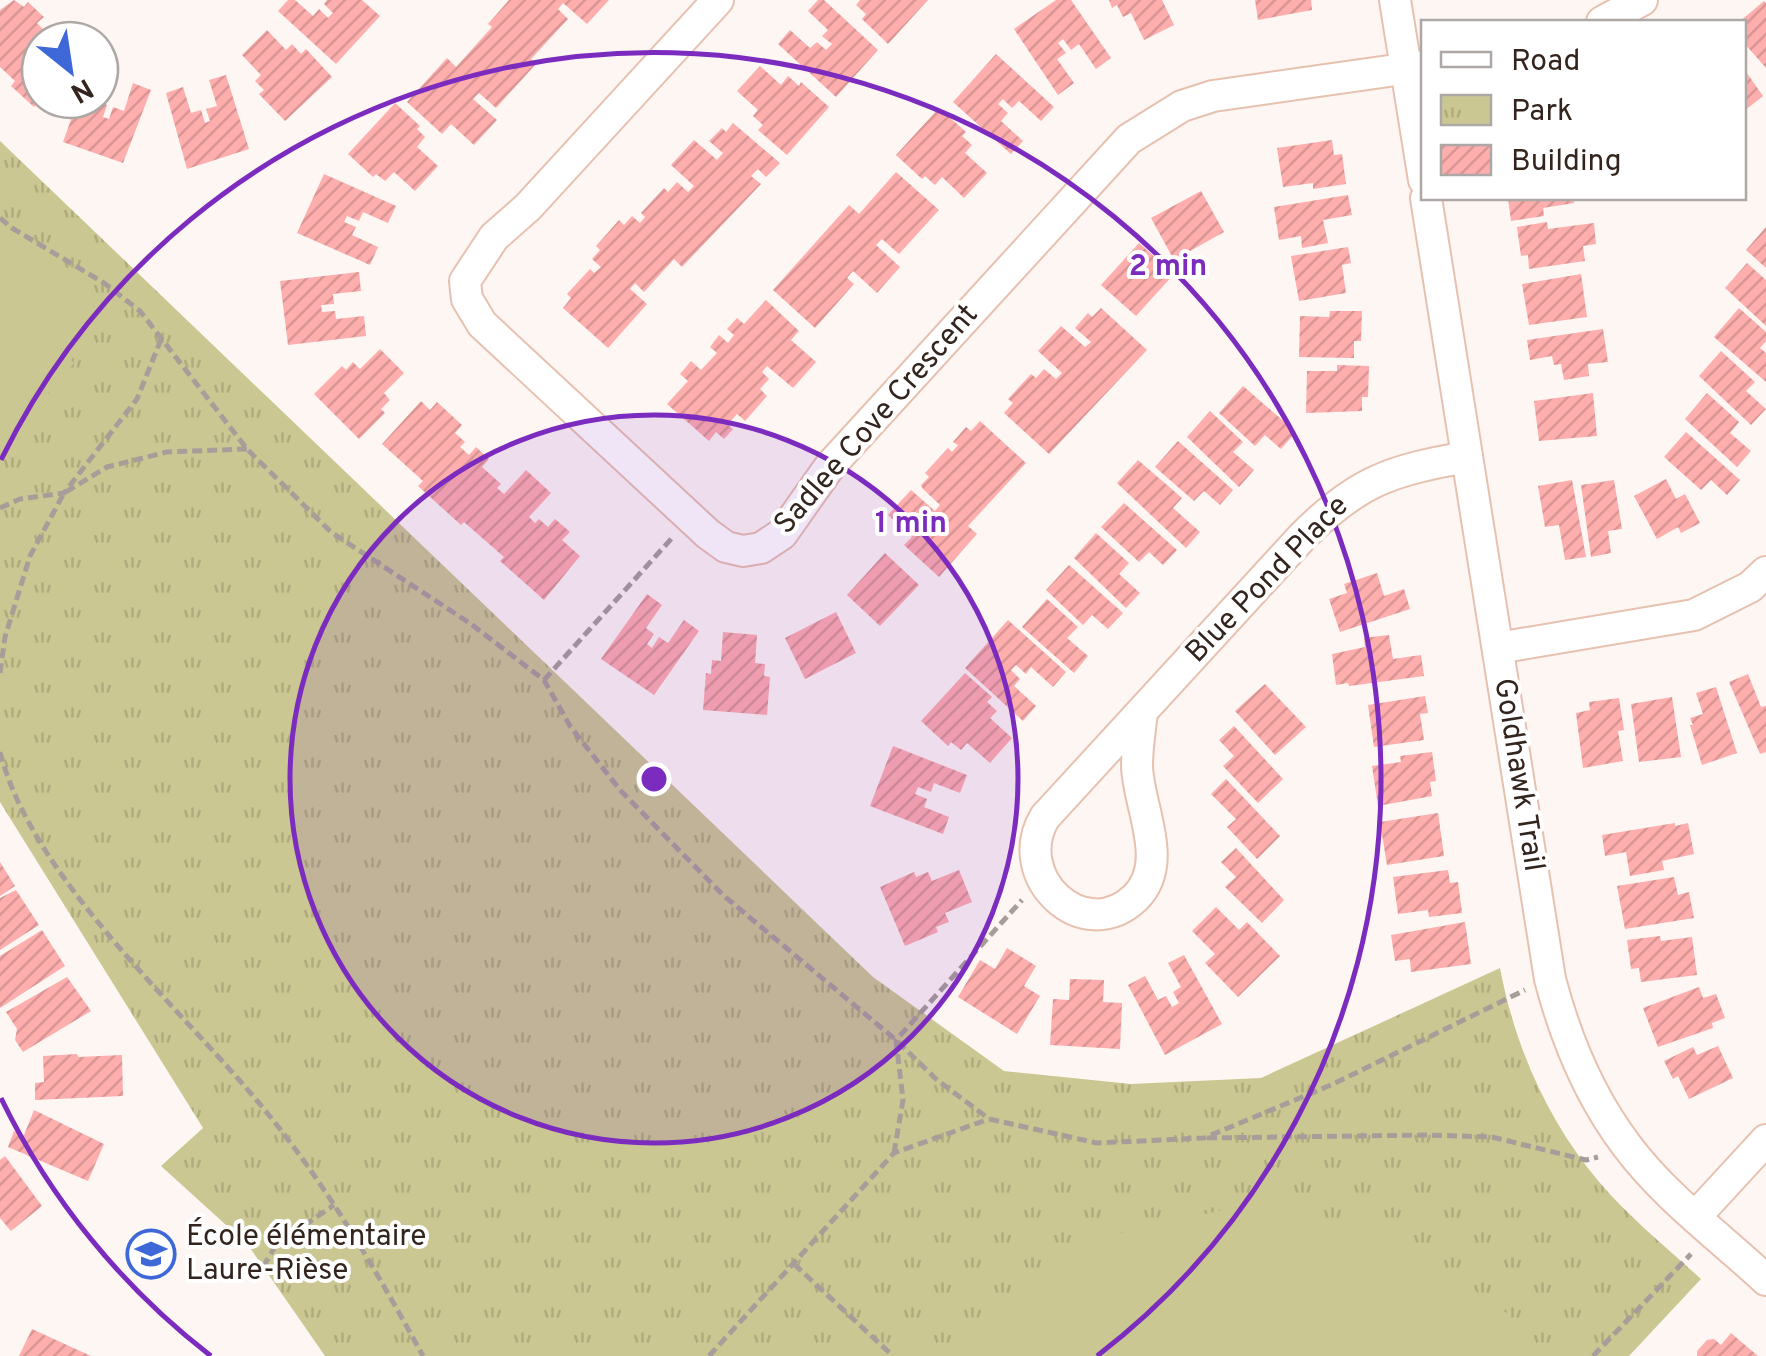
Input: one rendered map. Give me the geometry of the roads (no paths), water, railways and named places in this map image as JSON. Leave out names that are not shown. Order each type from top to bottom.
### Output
[{"type":"street","name":"Sadlee Cove Crescent","points":[[718,0],[528,208],[494,237],[465,281],[467,299],[482,324],[692,518],[726,547],[743,552],[761,548],[782,534],[830,466],[1129,139],[1182,106],[1213,96],[1415,67]]},
{"type":"street","points":[[1395,0],[1415,67],[1421,142]]},
{"type":"street","points":[[1606,20],[1642,0]]},
{"type":"street","name":"Goldhawk Trail","points":[[1426,200],[1550,979],[1560,1019],[1576,1062],[1610,1122],[1643,1164],[1766,1280]]},
{"type":"street","name":"Blue Pond Place","points":[[1142,712],[1137,768],[1152,861],[1147,880],[1134,898],[1116,909],[1096,914],[1077,911],[1058,902],[1042,880],[1035,860],[1038,830],[1045,817],[1302,537],[1345,497],[1378,478],[1414,466],[1468,457]]},
{"type":"street","points":[[1498,648],[1694,614],[1750,587],[1766,572]]},
{"type":"street","points":[[1696,1216],[1766,1140]]},
{"type":"place","name":"École élémentaire Laure-Rièse","points":[[151,1254]]}]
